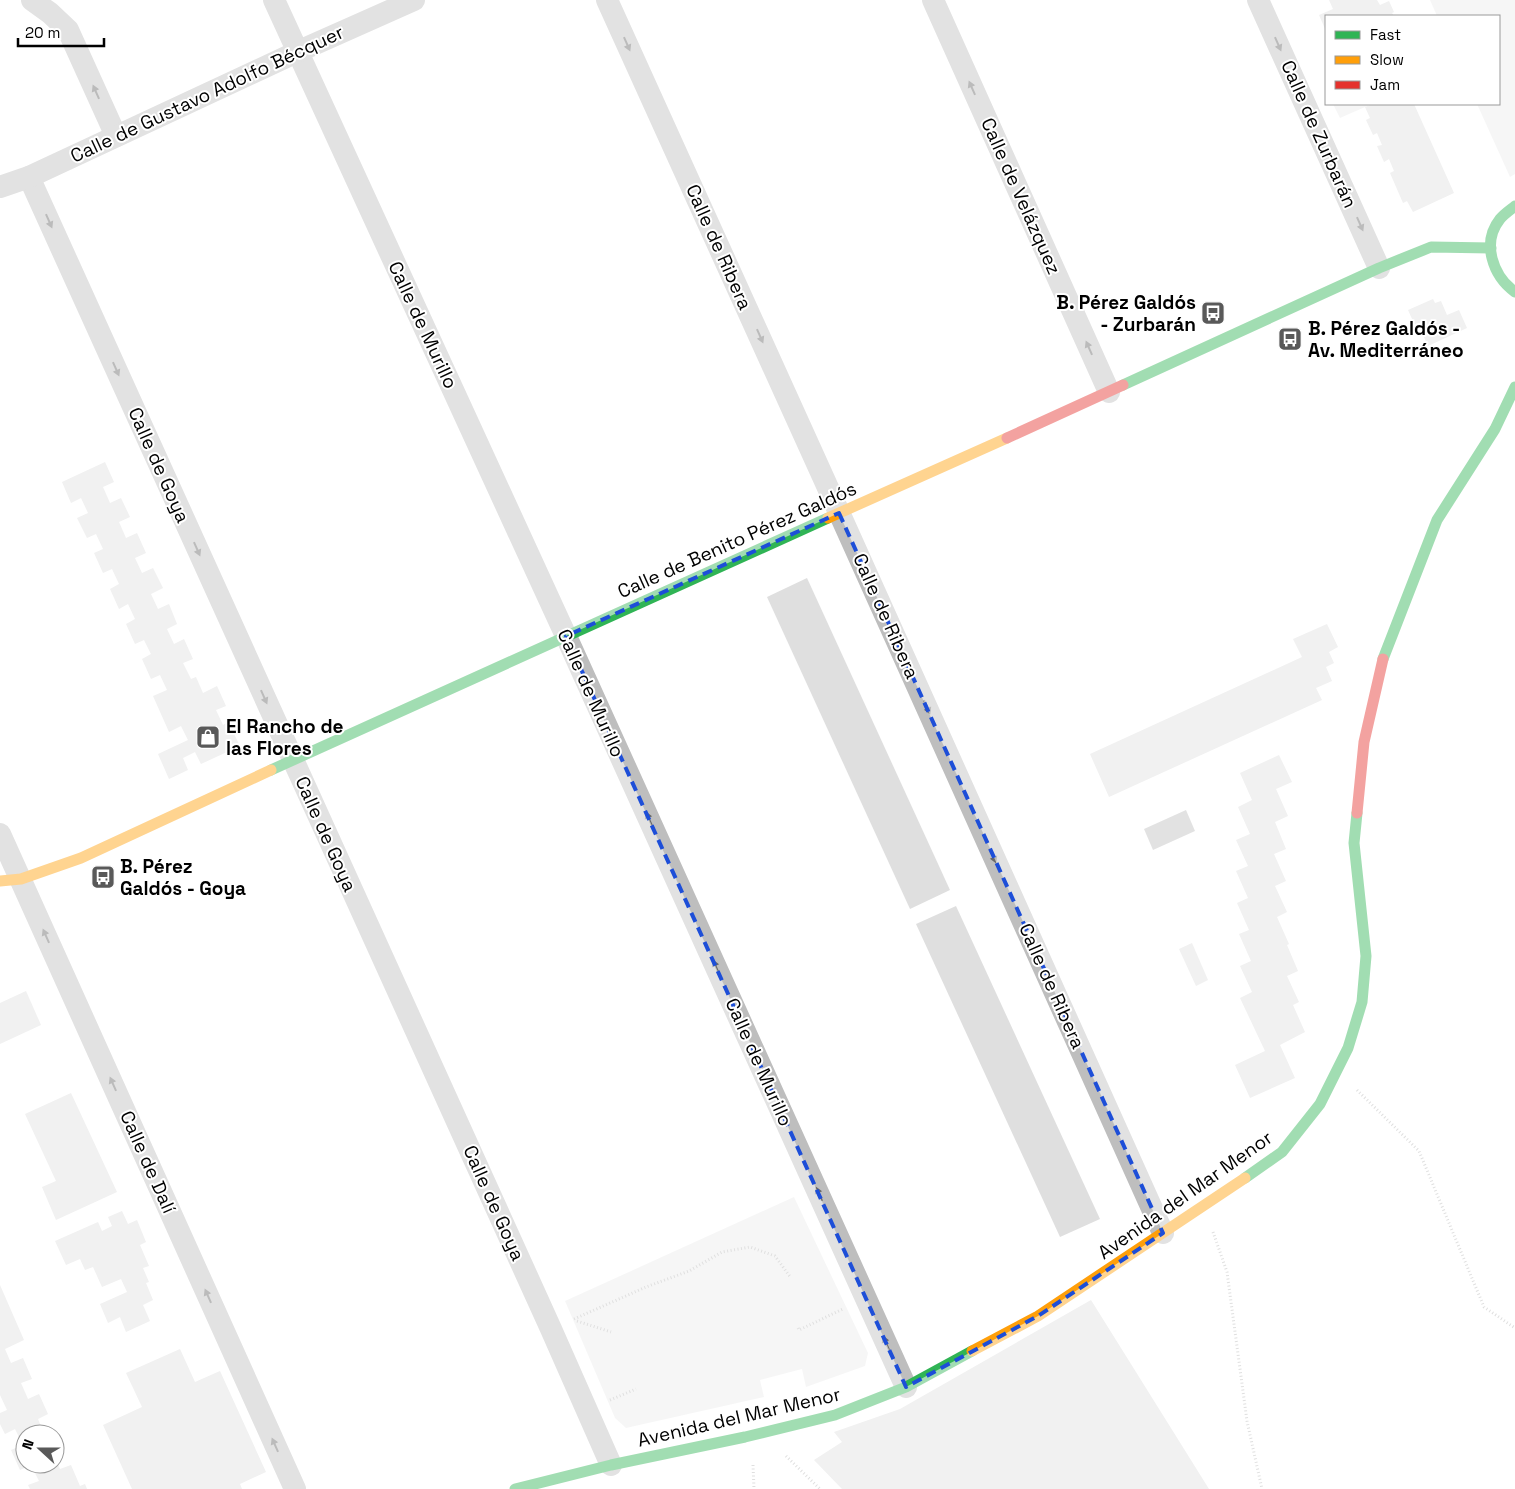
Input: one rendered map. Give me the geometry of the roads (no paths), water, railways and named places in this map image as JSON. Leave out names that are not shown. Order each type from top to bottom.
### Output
[{"type":"street","points":[[32,0],[50,13],[68,30],[116,136]]},
{"type":"street","name":"Calle de Murillo","points":[[274,0],[566,636],[906,1387]]},
{"type":"street","name":"Calle de Gustavo Adolfo Bécquer","points":[[0,187],[29,177],[414,0]]},
{"type":"street","name":"Calle de Ribera","points":[[607,0],[1163,1233]]},
{"type":"street","name":"Calle de Velázquez","points":[[933,0],[1109,392]]},
{"type":"street","name":"Calle de Zurbarán","points":[[1258,0],[1379,268]]},
{"type":"street","name":"Calle de Goya","points":[[29,177],[611,1464]]},
{"type":"street","points":[[1515,206],[1498,220],[1491,240],[1491,259],[1499,278],[1515,292]]},
{"type":"street","name":"Calle de Benito Pérez Galdós","points":[[10,880],[81,858],[1379,268],[1431,247],[1491,248]]},
{"type":"street","name":"Avenida del Mar Menor","points":[[515,1489],[611,1464],[762,1434],[835,1415],[906,1387],[1038,1316],[1282,1152],[1320,1104],[1348,1048],[1362,1002],[1366,956],[1354,843],[1364,742],[1382,661],[1437,520],[1495,429],[1515,387]]},
{"type":"street","name":"Calle de Dalí","points":[[0,834],[10,880],[295,1489]]},
{"type":"place","name":"B. Pérez Galdós - Zurbarán","points":[[1213,313]]},
{"type":"place","name":"B. Pérez Galdós - Av. Mediterráneo","points":[[1290,339]]},
{"type":"place","name":"El Rancho de las Flores","points":[[208,737]]},
{"type":"place","name":"B. Pérez Galdós - Goya","points":[[103,877]]}]
